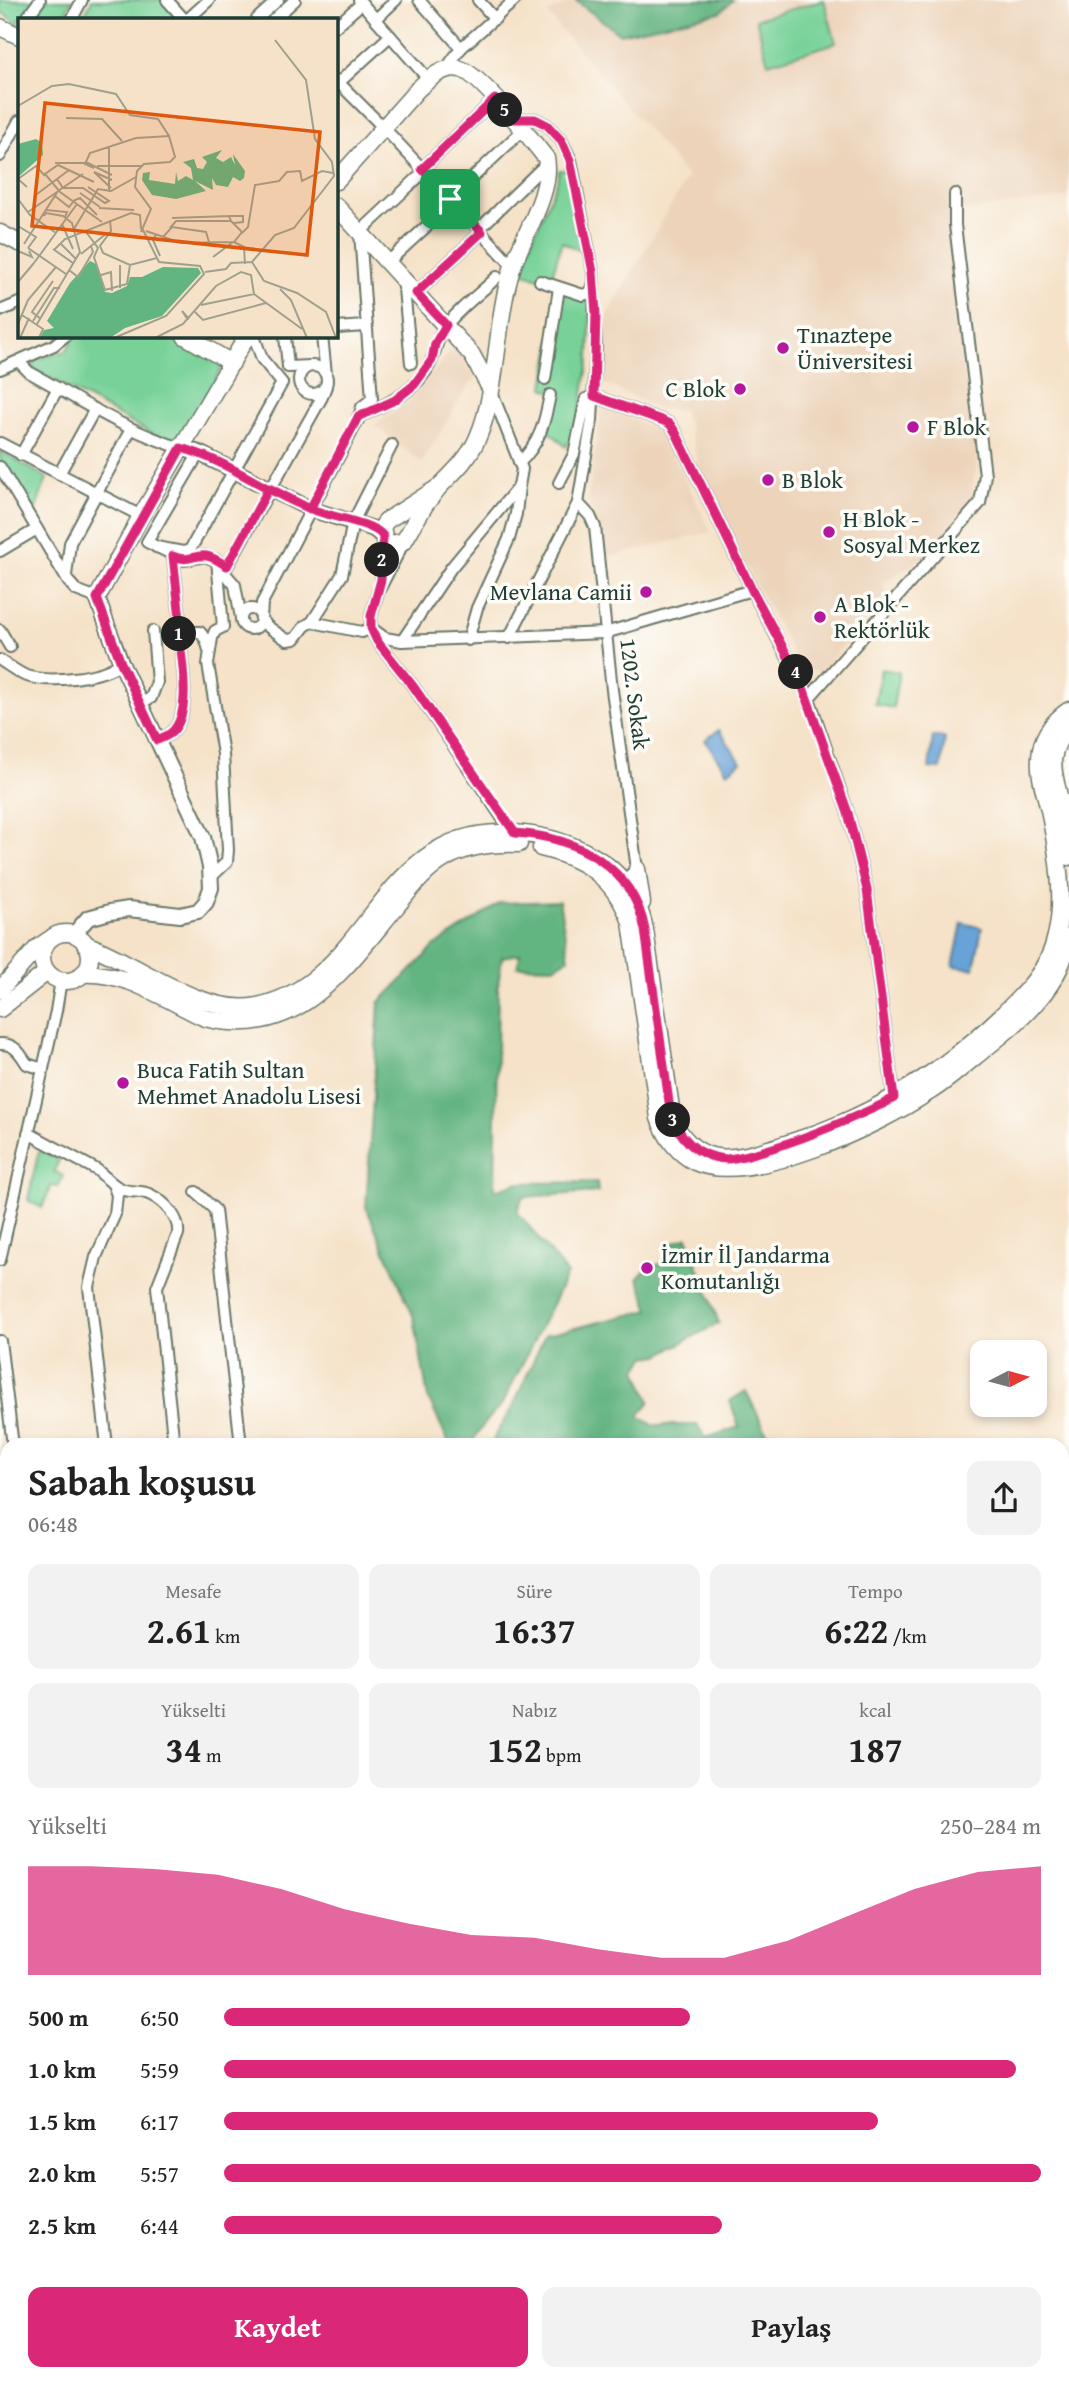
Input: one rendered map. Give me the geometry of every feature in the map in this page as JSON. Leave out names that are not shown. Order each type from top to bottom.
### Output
[{"type":"main road","points":[[0,27],[18,33]]},
{"type":"main road","points":[[338,179],[429,80],[446,69],[460,68],[469,72],[546,158],[548,170],[542,194],[513,266],[482,428],[472,450],[439,487],[406,537],[400,543],[392,544],[383,536],[382,528],[390,518],[439,487]]},
{"type":"main road","points":[[338,208],[472,355],[490,388]]},
{"type":"main road","points":[[0,233],[18,242]]},
{"type":"main road","points":[[188,338],[232,363]]},
{"type":"main road","points":[[97,598],[141,516],[246,338]]},
{"type":"main road","points":[[390,518],[403,521],[408,528],[406,537]]},
{"type":"main road","points":[[636,861],[670,1109],[679,1132],[694,1148],[726,1159],[814,1134],[917,1085],[983,1033],[1038,977],[1056,936],[1059,900],[1056,848],[1040,757],[1049,729],[1069,710]]},
{"type":"main road","points":[[1069,727],[1056,743],[1052,764],[1065,821],[1069,857]]},
{"type":"main road","points":[[0,990],[37,948],[59,934],[79,939],[209,1003],[244,1008],[266,1004],[293,993],[316,978],[334,961],[411,868],[432,850],[466,837],[492,832],[573,858],[615,881],[638,904],[645,930]]},
{"type":"main road","points":[[52,937],[43,950],[42,957],[54,976],[68,980],[82,974],[117,976],[215,1021],[238,1023],[273,1017],[306,1002],[327,987],[411,889],[436,864],[457,853],[516,838]]},
{"type":"main road","points":[[615,881],[631,922],[659,1118],[672,1143],[686,1157],[703,1165],[723,1169],[744,1168],[800,1153],[849,1134],[927,1094],[1002,1035],[1039,1000],[1059,967],[1069,937]]},
{"type":"main road","points":[[79,939],[89,959],[82,974]]},
{"type":"main road","points":[[0,1009],[54,976]]},
{"type":"street","points":[[27,18],[40,0]]},
{"type":"street","points":[[73,18],[82,0]]},
{"type":"street","points":[[167,0],[185,18]]},
{"type":"street","points":[[187,18],[209,0]]},
{"type":"street","points":[[258,18],[278,0]]},
{"type":"street","points":[[278,18],[295,0]]},
{"type":"street","points":[[376,19],[397,0]]},
{"type":"street","points":[[419,0],[461,48]]},
{"type":"street","points":[[478,0],[495,19]]},
{"type":"street","points":[[446,69],[461,48],[515,0]]},
{"type":"street","points":[[338,24],[360,2],[429,80]]},
{"type":"street","points":[[338,82],[390,36]]},
{"type":"street","points":[[338,84],[383,127],[513,266]]},
{"type":"street","points":[[199,453],[147,542],[184,560],[205,556],[222,563],[235,585],[244,627],[251,629],[260,624],[262,603],[362,407],[372,399],[360,232],[495,99]]},
{"type":"street","points":[[388,262],[452,200],[518,124],[535,119],[557,134],[568,153],[575,177],[593,284],[596,335],[594,396],[578,503],[509,638]]},
{"type":"street","points":[[0,156],[18,123]]},
{"type":"street","points":[[416,293],[547,163]]},
{"type":"street","points":[[809,698],[980,503],[985,475],[955,225],[955,194]]},
{"type":"street","points":[[358,417],[395,400],[414,385],[432,360],[435,344],[446,325],[497,277]]},
{"type":"street","points":[[403,278],[411,363]]},
{"type":"street","points":[[540,281],[587,295],[593,284]]},
{"type":"street","points":[[545,379],[559,288]]},
{"type":"street","points":[[0,311],[18,303]]},
{"type":"street","points":[[338,328],[366,326]]},
{"type":"street","points":[[0,369],[19,362],[63,338]]},
{"type":"street","points":[[255,338],[262,359],[282,383],[314,394],[326,381]]},
{"type":"street","points":[[285,338],[288,367],[310,366],[322,369],[326,381]]},
{"type":"street","points":[[209,650],[215,631],[223,627],[222,563],[322,397],[326,381],[322,338]]},
{"type":"street","points":[[19,362],[29,372],[152,439],[199,453],[310,509],[379,532],[383,536],[378,592]]},
{"type":"street","points":[[302,388],[300,375],[310,366]]},
{"type":"street","points":[[156,547],[183,552],[190,550],[282,383]]},
{"type":"street","points":[[21,455],[58,388]]},
{"type":"street","points":[[468,640],[477,608],[509,539],[516,514],[522,469],[490,388]]},
{"type":"street","points":[[519,463],[531,451],[541,433],[550,395]]},
{"type":"street","points":[[559,483],[574,454],[586,399],[594,396],[670,424],[809,698],[848,813],[867,890],[894,1098]]},
{"type":"street","points":[[59,474],[95,409]]},
{"type":"street","points":[[66,576],[70,542],[131,429]]},
{"type":"street","points":[[0,443],[141,516]]},
{"type":"street","points":[[261,618],[267,626],[291,641],[312,622],[342,575],[353,522],[391,445]]},
{"type":"street","points":[[0,468],[76,590],[97,598],[121,663],[203,837],[209,856],[210,893],[206,902],[192,914],[129,909],[110,912],[88,918],[79,939]]},
{"type":"street","points":[[402,641],[451,568],[519,486]]},
{"type":"street","name":"1202. Sokak","points":[[578,503],[590,516],[595,527],[636,861]]},
{"type":"street","points":[[353,522],[382,522],[390,518]]},
{"type":"street","points":[[0,551],[37,529]]},
{"type":"street","points":[[406,537],[378,592],[371,616],[371,628],[377,641],[413,686],[516,838]]},
{"type":"street","points":[[157,740],[171,734],[182,713],[184,691],[173,556]]},
{"type":"street","points":[[371,628],[385,638],[402,641],[606,633],[752,590]]},
{"type":"street","points":[[312,622],[362,632],[371,628]]},
{"type":"street","points":[[0,630],[10,647]]},
{"type":"street","points":[[180,630],[200,632],[206,640],[223,754],[227,862],[211,877]]},
{"type":"street","points":[[140,703],[151,698],[156,687],[153,631]]},
{"type":"street","points":[[0,660],[24,675],[45,678],[89,676],[115,668],[121,663]]},
{"type":"street","points":[[615,881],[636,861]]},
{"type":"street","points":[[0,1260],[43,1069],[54,976]]},
{"type":"street","points":[[0,1044],[10,1045],[20,1053],[27,1064],[43,1069]]},
{"type":"street","points":[[29,1133],[97,1170],[126,1192],[152,1195],[175,1216],[179,1225],[178,1234],[157,1287],[173,1438]]},
{"type":"street","points":[[106,1438],[89,1287],[96,1257],[117,1207],[113,1184]]},
{"type":"street","points":[[197,1192],[215,1210],[240,1438]]},
{"type":"street","points":[[0,1341],[12,1438]]},
{"type":"shaded area","name":"Tınaztepe Üniversitesi","points":[[575,0],[620,34],[720,12],[733,0],[1069,0],[1069,197],[947,213],[977,464],[970,502],[924,557],[883,583],[887,595],[820,672],[801,668],[754,582],[698,462],[684,410],[659,409],[601,382],[607,315],[688,177],[547,13]]},
{"type":"shaded area","points":[[449,352],[461,355],[476,380],[469,384],[422,463],[374,425],[408,403]]},
{"type":"shaded area","points":[[602,408],[656,428],[667,443],[711,532],[607,557],[588,496]]},
{"type":"green space","points":[[0,0],[72,0],[63,18],[18,18],[18,24],[0,11]]},
{"type":"green space","points":[[92,0],[167,0],[183,18],[83,18]]},
{"type":"green space","points":[[575,0],[733,0],[720,12],[620,34]]},
{"type":"green space","points":[[824,0],[836,43],[768,63],[756,19]]},
{"type":"green space","points":[[559,170],[570,170],[585,253],[562,242],[550,282],[519,271],[557,182]]},
{"type":"green space","points":[[560,289],[591,299],[589,360],[577,429],[566,447],[546,428],[555,393],[544,388]]},
{"type":"green space","points":[[74,338],[187,338],[225,362],[181,441],[154,435],[33,369],[34,360],[66,351]]},
{"type":"green space","points":[[0,451],[47,478],[34,514],[0,459]]},
{"type":"green space","points":[[881,669],[899,672],[893,708],[875,704]]},
{"type":"green space","points":[[559,901],[569,958],[554,967],[518,966],[520,954],[502,957],[498,985],[495,1190],[517,1183],[597,1182],[598,1192],[523,1197],[517,1211],[567,1274],[503,1403],[475,1438],[447,1438],[428,1398],[414,1318],[366,1207],[379,1003],[435,946],[500,903]]},
{"type":"green space","points":[[42,1150],[59,1160],[54,1171],[63,1176],[58,1187],[51,1186],[42,1208],[28,1200],[38,1154]]},
{"type":"green space","points":[[687,1237],[719,1323],[659,1355],[645,1357],[637,1370],[650,1401],[639,1416],[653,1425],[697,1425],[706,1438],[494,1438],[513,1406],[545,1335],[650,1310],[638,1278],[646,1269],[668,1261],[664,1247]]},
{"type":"green space","points":[[746,1391],[770,1438],[706,1438],[739,1427],[730,1401]]},
{"type":"water","points":[[719,730],[741,762],[727,772],[705,740]]},
{"type":"water","points":[[933,736],[945,738],[941,769],[929,768]]},
{"type":"water","points":[[962,923],[982,928],[974,969],[953,966]]},
{"type":"place","name":"Tınaztepe Üniversitesi","points":[[783,348]]},
{"type":"place","name":"C Blok","points":[[740,389]]},
{"type":"place","name":"F Blok","points":[[913,427]]},
{"type":"place","name":"B Blok","points":[[768,480]]},
{"type":"place","name":"H Blok - Sosyal Merkez","points":[[829,532]]},
{"type":"place","name":"Mevlana Camii","points":[[646,592]]},
{"type":"place","name":"A Blok - Rektörlük","points":[[820,617]]},
{"type":"place","name":"Buca Fatih Sultan Mehmet Anadolu Lisesi","points":[[123,1083]]},
{"type":"place","name":"İzmir İl Jandarma Komutanlığı","points":[[647,1268]]},
{"type":"route","points":[[450,199],[422,169],[495,99],[513,119],[535,119],[557,134],[568,153],[575,177],[593,272],[596,313],[594,396],[670,424],[809,698],[848,813],[867,890],[894,1098],[790,1143],[726,1159],[704,1153],[685,1141],[673,1122],[670,1109],[645,930],[638,904],[621,877],[593,856],[571,845],[541,836],[515,833],[413,686],[377,641],[371,628],[371,616],[381,580],[383,536],[379,532],[310,509],[269,488],[199,453],[181,448],[97,598],[121,663],[157,740],[171,734],[182,713],[184,698],[179,632],[181,628],[173,556],[184,560],[205,556],[227,566],[269,488],[310,509],[358,417],[405,394],[423,374],[432,360],[435,344],[446,325],[416,293],[482,232],[450,199]]}]
